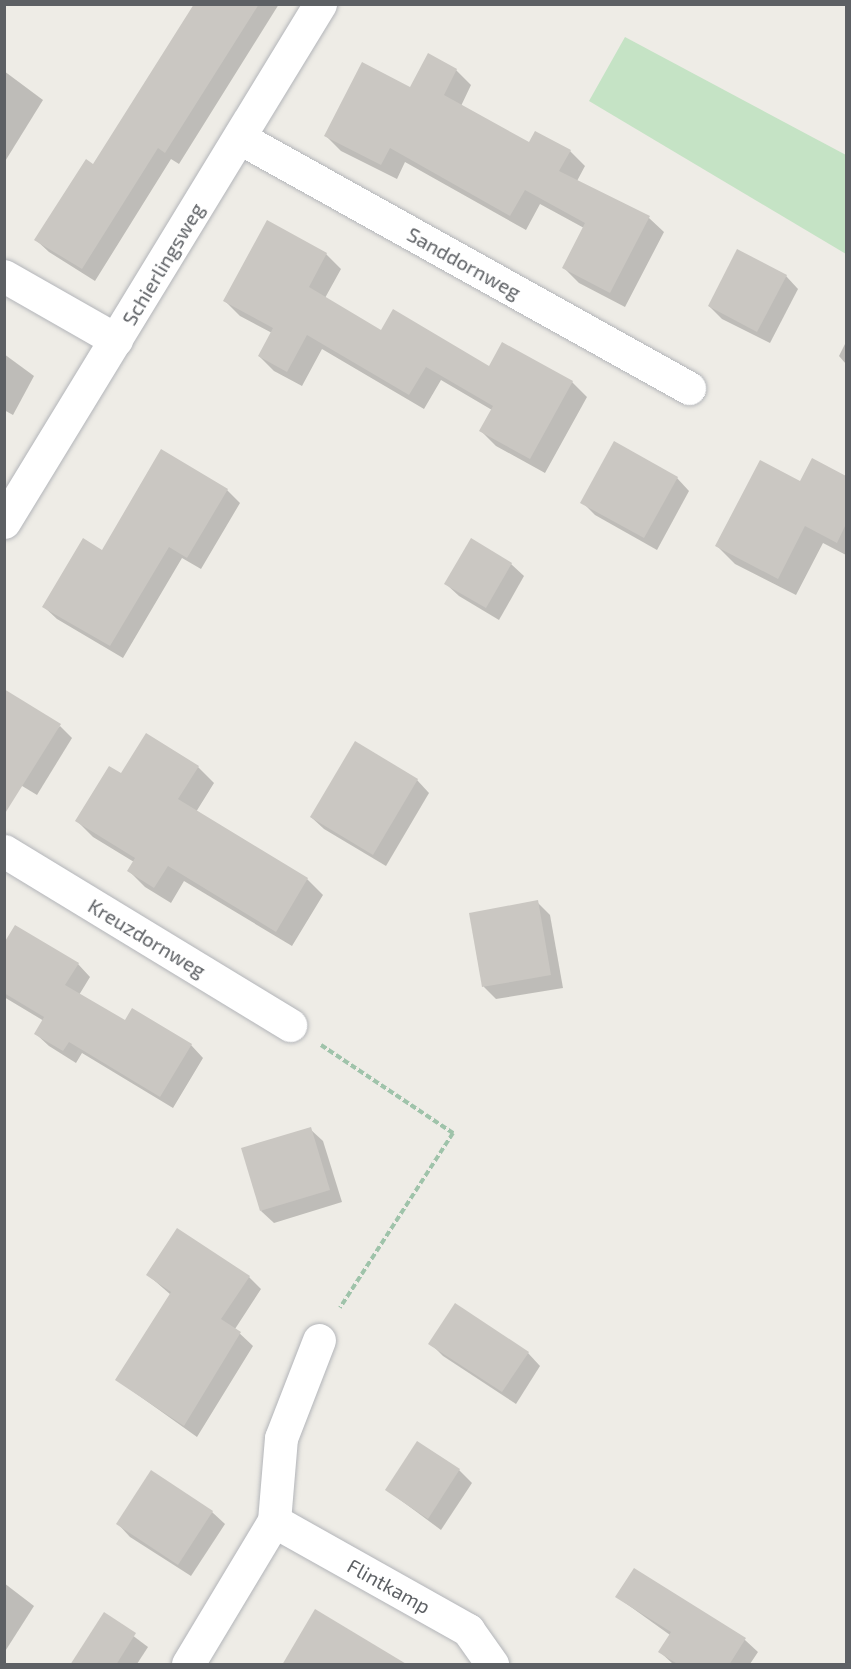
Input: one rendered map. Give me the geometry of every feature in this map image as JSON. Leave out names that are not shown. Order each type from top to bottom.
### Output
[{"type":"street","name":"Schierlingsweg","points":[[4,522],[320,4]]},
{"type":"street","name":"Sanddornweg","points":[[240,138],[689,388]]},
{"type":"street","points":[[4,276],[116,340]]},
{"type":"street","name":"Kreuzdornweg","points":[[4,851],[290,1025]]},
{"type":"street","points":[[188,1665],[274,1521],[281,1438],[319,1340]]},
{"type":"street","name":"Flintkamp","points":[[274,1521],[468,1630],[492,1665]]},
{"type":"path","points":[[290,1025],[453,1133],[319,1340]]},
{"type":"green space","points":[[625,37],[846,155],[846,254],[589,101]]},
{"type":"building","points":[[194,4],[259,4],[165,153],[158,148],[82,269],[34,240],[86,159],[93,164]]},
{"type":"building","points":[[428,53],[457,69],[444,95],[529,142],[535,131],[571,150],[559,171],[650,216],[610,293],[562,268],[585,223],[525,190],[510,216],[390,148],[381,165],[324,136],[362,62],[410,87]]},
{"type":"building","points":[[267,220],[327,253],[309,287],[381,330],[393,309],[489,366],[502,342],[573,381],[530,459],[479,431],[493,406],[426,367],[409,395],[307,335],[287,372],[258,356],[273,328],[223,301]]},
{"type":"building","points":[[737,249],[787,275],[757,332],[708,306]]},
{"type":"building","points":[[614,441],[678,477],[644,538],[580,503]]},
{"type":"building","points":[[161,449],[228,489],[187,558],[169,547],[110,646],[42,607],[83,538],[102,550]]},
{"type":"building","points":[[812,458],[846,476],[846,524],[837,543],[805,526],[778,579],[715,546],[760,460],[800,481]]},
{"type":"building","points":[[471,538],[512,563],[486,608],[444,584]]},
{"type":"building","points":[[4,689],[61,724],[4,815]]},
{"type":"building","points":[[146,733],[199,766],[178,799],[308,878],[276,932],[168,866],[154,888],[127,871],[135,858],[75,821],[109,766],[121,773]]},
{"type":"building","points":[[355,741],[418,779],[373,855],[310,817]]},
{"type":"building","points":[[538,900],[551,975],[482,987],[469,913]]},
{"type":"building","points":[[15,925],[79,963],[65,985],[125,1020],[132,1008],[192,1044],[160,1097],[69,1042],[63,1051],[34,1034],[44,1017],[4,993],[4,943]]},
{"type":"building","points":[[311,1127],[330,1190],[260,1211],[241,1148]]},
{"type":"building","points":[[177,1228],[250,1276],[221,1319],[241,1332],[184,1426],[115,1380],[171,1292],[146,1275]]},
{"type":"building","points":[[455,1303],[529,1352],[502,1392],[428,1344]]},
{"type":"building","points":[[417,1441],[460,1469],[428,1519],[385,1490]]},
{"type":"building","points":[[151,1470],[213,1511],[178,1565],[116,1524]]},
{"type":"building","points":[[634,1568],[746,1638],[729,1665],[679,1665],[658,1652],[671,1632],[615,1597]]},
{"type":"building","points":[[315,1609],[408,1665],[282,1665]]},
{"type":"building","points":[[104,1612],[136,1633],[116,1665],[70,1665]]}]
